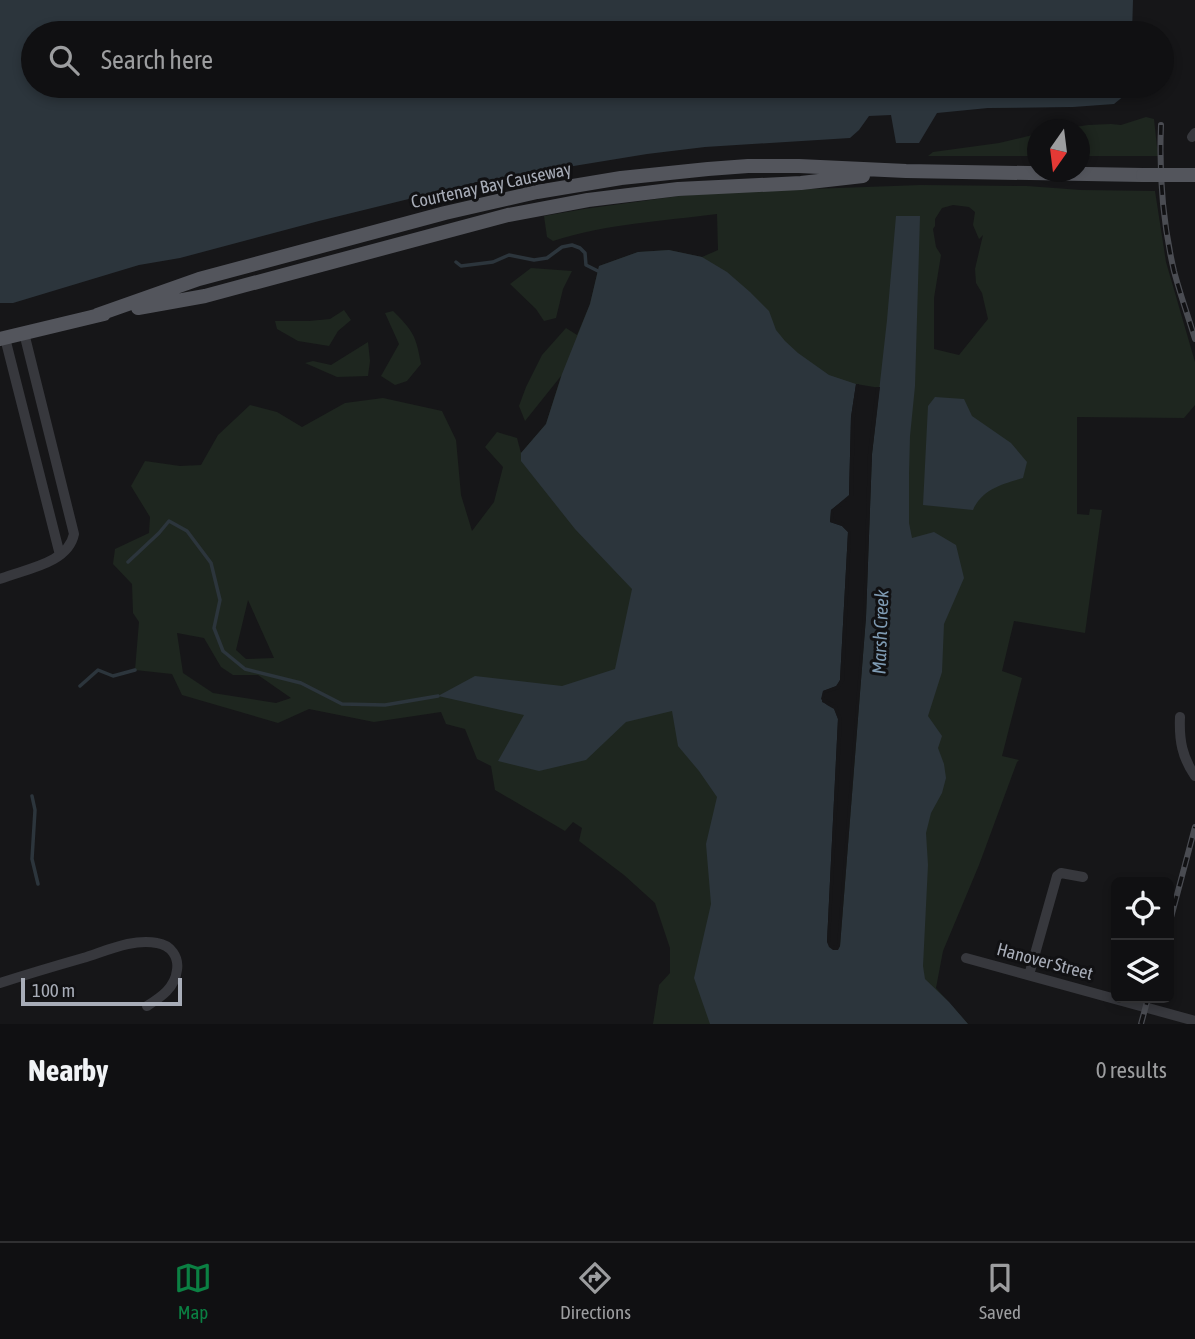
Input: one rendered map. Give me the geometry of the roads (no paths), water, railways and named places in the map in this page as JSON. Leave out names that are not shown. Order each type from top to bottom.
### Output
[{"type":"main road","name":"Courtenay Bay Causeway","points":[[2,339],[97,315],[205,296],[508,215],[588,200],[678,189],[802,183],[906,171],[1195,175]]},
{"type":"street","points":[[0,579],[60,555],[72,541],[74,528],[24,333]]},
{"type":"street","points":[[2,339],[60,555]]},
{"type":"street","points":[[1180,717],[1179,731],[1183,754],[1195,776]]},
{"type":"street","points":[[1029,975],[1057,877],[1065,872],[1083,877]]},
{"type":"street","points":[[0,983],[133,943],[157,943],[173,952],[177,961],[176,979],[170,989],[147,1006]]},
{"type":"street","name":"Hanover Street","points":[[966,958],[1195,1021]]},
{"type":"street","points":[[1158,1024],[1162,1012]]},
{"type":"water","points":[[0,0],[1133,0],[1132,21],[21,21],[21,98],[1121,98],[1114,104],[988,108],[937,113],[919,143],[896,143],[891,115],[869,116],[850,138],[705,147],[482,181],[180,258],[139,265],[13,303],[0,303]]},
{"type":"water","name":"Marsh Creek","points":[[896,216],[920,216],[915,386],[910,436],[909,523],[912,538],[934,532],[956,545],[964,578],[944,624],[942,672],[928,716],[942,736],[938,748],[946,778],[942,793],[931,813],[926,833],[928,865],[923,966],[925,979],[968,1024],[710,1024],[694,978],[711,904],[706,844],[717,797],[678,746],[672,711],[626,722],[586,760],[539,771],[498,761],[524,715],[438,696],[475,676],[562,686],[615,669],[632,589],[575,529],[521,461],[521,453],[546,424],[562,374],[590,304],[599,266],[638,252],[669,250],[702,257],[727,272],[769,311],[776,330],[798,353],[829,375],[856,384],[851,417],[849,496],[831,510],[830,522],[842,526],[848,532],[840,680],[837,686],[823,691],[822,702],[834,708],[838,719],[827,942],[838,949],[866,617],[872,454]]},
{"type":"water","points":[[935,397],[964,399],[972,416],[1011,443],[1027,462],[1023,478],[988,492],[973,510],[923,505],[928,406]]},
{"type":"waterway","points":[[456,262],[461,266],[493,262],[509,255],[534,260],[547,258],[562,247],[572,245],[585,253],[586,265],[598,271]]},
{"type":"waterway","points":[[128,562],[169,521],[187,531],[211,563],[220,600],[214,628],[223,651],[245,669],[301,683],[342,704],[385,705],[438,696]]},
{"type":"waterway","points":[[80,686],[98,670],[113,676],[135,670]]},
{"type":"waterway","points":[[32,796],[35,810],[32,859],[38,884]]},
{"type":"railway","points":[[1161,125],[1161,180],[1167,235],[1174,271],[1195,339]]},
{"type":"railway","points":[[1174,906],[1195,827]]},
{"type":"railway","points":[[1141,1024],[1147,1003]]}]
